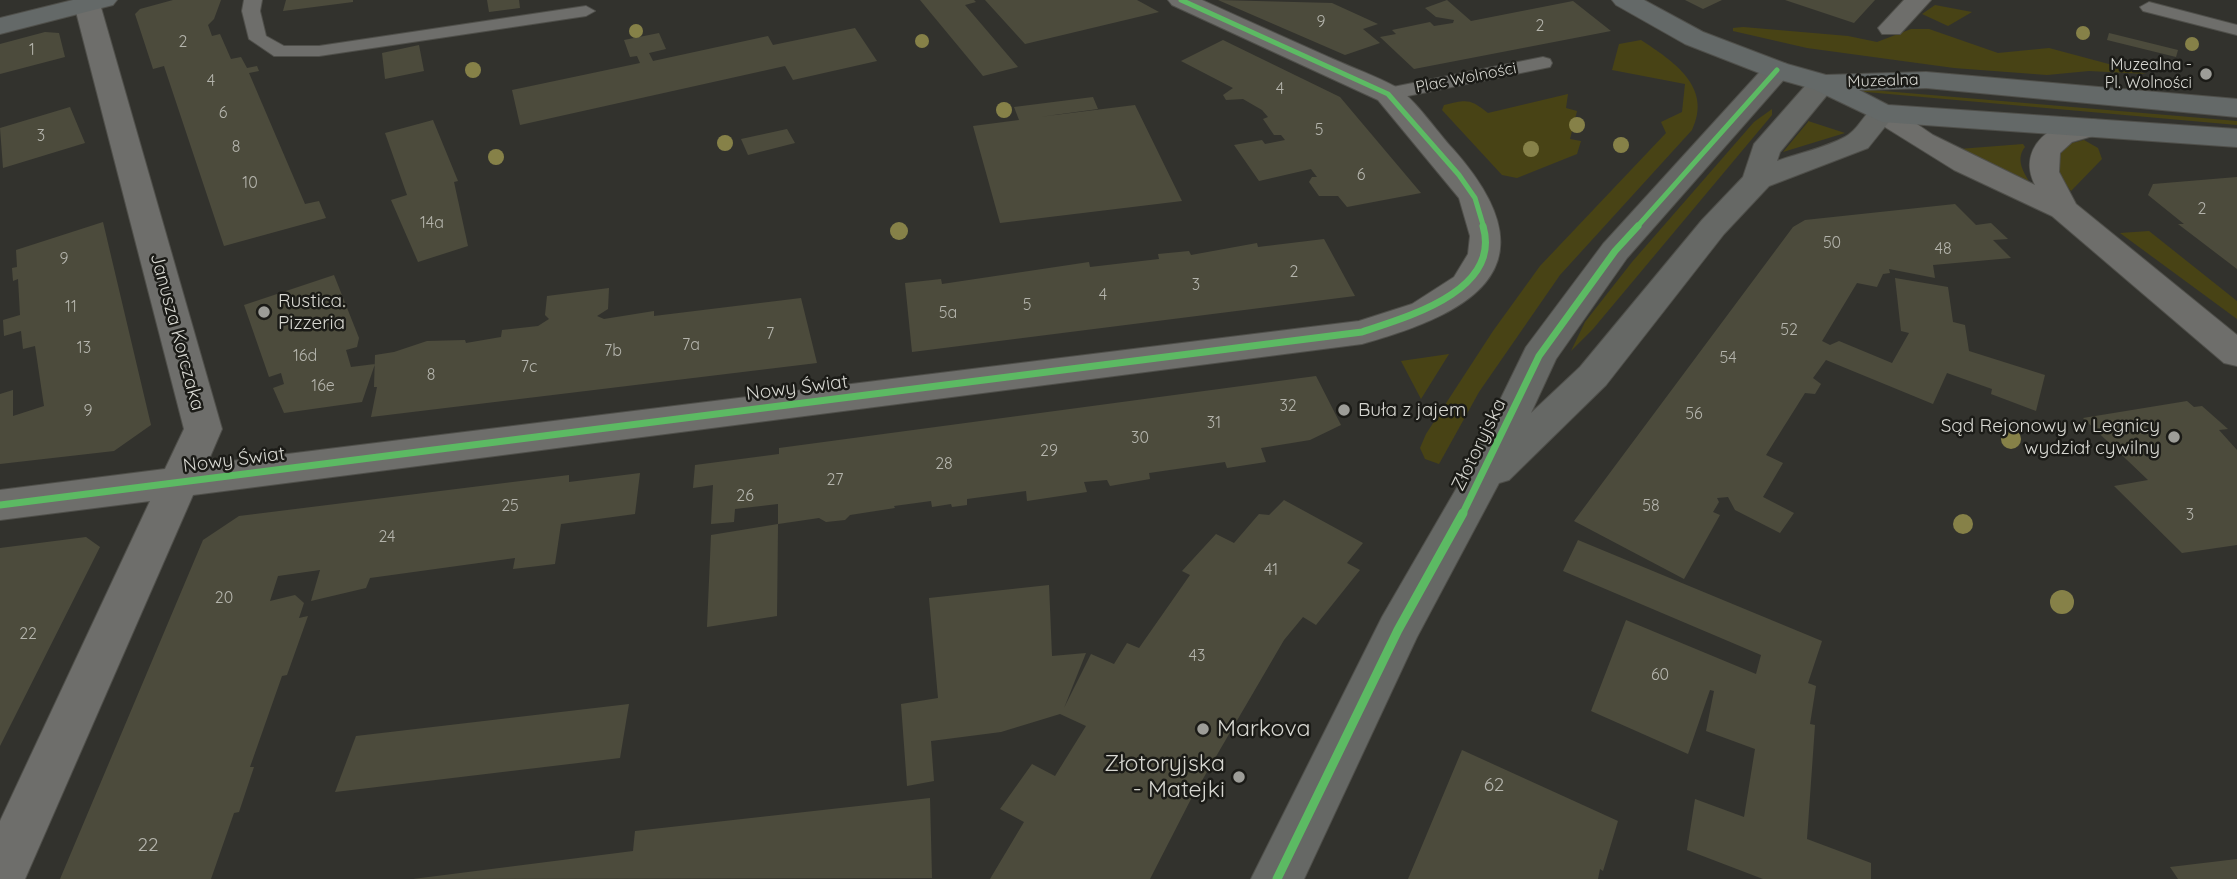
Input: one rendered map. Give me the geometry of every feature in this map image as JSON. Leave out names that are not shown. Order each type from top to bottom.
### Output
[{"type":"main road","points":[[0,5],[18,0]]},
{"type":"main road","points":[[1625,0],[1694,38],[1777,70],[1823,83]]},
{"type":"main road","points":[[0,26],[89,1]]},
{"type":"main road","name":"Muzealna","points":[[1823,83],[1926,80],[2237,108]]},
{"type":"main road","name":"Muzealna","points":[[1823,83],[1882,113],[2237,138]]},
{"type":"street","points":[[1181,0],[1388,94]]},
{"type":"street","points":[[1891,28],[1918,0]]},
{"type":"street","name":"Janusza Korczaka","points":[[0,877],[181,483],[203,429],[89,1]]},
{"type":"street","name":"Złotoryjska","points":[[1277,879],[1398,630],[1478,486],[1539,356],[1615,251],[1777,70]]},
{"type":"street","name":"Złotoryjska","points":[[1478,486],[1593,376],[1713,227],[1758,179],[1765,150],[1823,83]]},
{"type":"street","name":"Nowy Świat","points":[[0,505],[1383,327],[1441,303],[1456,293],[1475,272],[1484,254],[1486,236],[1475,198],[1459,175],[1388,94]]},
{"type":"street","points":[[1758,179],[1858,142],[1882,113],[1923,141],[2063,209],[2237,354]]},
{"type":"street","points":[[2063,209],[2043,172],[2045,152],[2062,136],[2093,127]]},
{"type":"lane","points":[[253,0],[251,11],[258,38],[280,52],[319,51],[586,11]]},
{"type":"lane","points":[[2149,6],[2237,30]]},
{"type":"lane","name":"Plac Wolności","points":[[1388,94],[1544,63]]},
{"type":"shaded area","points":[[1935,5],[1972,12],[1948,26],[1922,14]]},
{"type":"shaded area","points":[[1733,28],[1848,36],[1877,42],[1911,29],[1929,29],[1998,53],[2049,48],[2146,74],[2089,71],[2047,75],[1954,68],[1807,48],[1733,31]]},
{"type":"shaded area","points":[[1641,40],[1677,66],[1694,88],[1697,115],[1692,130],[1560,275],[1479,392],[1439,464],[1425,459],[1420,448],[1426,434],[1493,331],[1540,266],[1666,133],[1661,122],[1682,112],[1685,84],[1612,70],[1619,44]]},
{"type":"shaded area","points":[[1860,89],[2237,121],[2237,125],[1855,91]]},
{"type":"shaded area","points":[[1568,94],[1566,108],[1577,111],[1570,139],[1581,141],[1577,154],[1517,178],[1502,175],[1442,110],[1444,105],[1468,102],[1488,113]]},
{"type":"shaded area","points":[[1772,109],[1772,115],[1593,329],[1571,351],[1585,322],[1632,262],[1754,122]]},
{"type":"shaded area","points":[[1808,122],[1845,133],[1783,152]]},
{"type":"shaded area","points":[[2084,140],[2098,148],[2102,159],[2071,191],[2056,172],[2056,156],[2072,143]]},
{"type":"shaded area","points":[[2023,144],[2025,147],[2021,164],[2029,181],[1959,149]]},
{"type":"shaded area","points":[[2149,231],[2237,301],[2237,319],[2120,233]]},
{"type":"shaded area","points":[[1449,354],[1421,399],[1401,361]]},
{"type":"building","points":[[173,0],[221,0],[214,19],[208,25],[212,36],[220,34],[231,59],[241,57],[247,68],[257,66],[259,71],[249,73],[305,204],[319,201],[326,218],[224,246],[164,66],[153,69],[135,14],[140,9]]},
{"type":"building","points":[[286,0],[353,0],[353,2],[283,11]]},
{"type":"building","points":[[487,0],[519,0],[520,8],[489,12]]},
{"type":"building","points":[[920,0],[974,0],[976,2],[965,5],[1018,67],[983,76]]},
{"type":"building","points":[[985,0],[1137,0],[1159,12],[1025,44]]},
{"type":"building","points":[[1218,0],[1332,3],[1378,24],[1363,29],[1380,43],[1345,55]]},
{"type":"building","points":[[1447,0],[1471,21],[1573,1],[1611,31],[1414,69],[1380,37],[1396,34],[1392,30],[1430,22],[1434,26],[1453,23],[1454,20],[1436,17],[1425,8]]},
{"type":"building","points":[[1685,0],[1722,0],[1703,9]]},
{"type":"building","points":[[1785,0],[1875,0],[1854,23]]},
{"type":"building","points":[[855,28],[877,61],[793,80],[785,66],[520,125],[512,90],[640,63],[637,56],[630,57],[624,40],[659,33],[666,49],[649,53],[653,61],[768,36],[773,45]]},
{"type":"building","points":[[45,32],[59,33],[65,57],[0,74],[0,44]]},
{"type":"building","points":[[2109,33],[2178,50],[2176,57],[2107,40]]},
{"type":"building","points":[[1223,40],[1340,97],[1421,193],[1347,207],[1338,196],[1319,196],[1309,182],[1312,177],[1317,177],[1311,169],[1259,181],[1234,145],[1262,140],[1265,144],[1285,140],[1281,135],[1274,135],[1263,119],[1268,117],[1262,110],[1243,99],[1226,100],[1223,95],[1233,88],[1181,61]]},
{"type":"building","points":[[419,45],[424,71],[385,79],[382,53]]},
{"type":"building","points":[[1093,97],[1098,109],[1039,117],[1135,105],[1182,201],[1000,223],[973,126],[1019,120],[1014,107]]},
{"type":"building","points":[[70,107],[85,143],[3,168],[0,128]]},
{"type":"building","points":[[433,120],[458,181],[454,182],[468,246],[418,262],[391,200],[407,195],[385,133]]},
{"type":"building","points":[[787,129],[795,143],[748,155],[741,139]]},
{"type":"building","points":[[2237,177],[2237,269],[2178,224],[2184,224],[2148,195],[2153,184]]},
{"type":"building","points":[[1955,204],[1976,225],[1991,223],[2008,239],[1993,240],[2011,258],[1933,265],[1935,278],[1889,269],[1890,273],[1883,274],[1877,287],[1857,283],[1822,341],[1830,345],[1839,341],[1892,363],[1909,333],[1901,331],[1895,278],[1948,287],[1953,322],[1965,325],[1969,351],[2045,375],[2036,411],[1991,394],[1992,389],[1947,373],[1933,404],[1826,360],[1813,378],[1821,384],[1815,394],[1805,393],[1766,455],[1783,463],[1763,497],[1794,513],[1780,533],[1735,510],[1728,497],[1717,498],[1719,502],[1713,512],[1720,515],[1684,579],[1574,521],[1793,227],[1805,220]]},
{"type":"building","points":[[103,222],[151,425],[114,451],[0,464],[0,394],[13,390],[13,416],[44,406],[35,346],[23,349],[21,331],[4,336],[3,320],[20,315],[18,279],[13,281],[12,268],[17,267],[16,250]]},
{"type":"building","points":[[1324,239],[1355,296],[912,352],[905,283],[941,279],[942,284],[1089,262],[1090,267],[1159,259],[1158,254],[1189,251],[1191,255],[1257,243],[1258,247]]},
{"type":"building","points":[[334,275],[359,338],[357,347],[346,350],[351,367],[375,364],[362,402],[284,413],[273,388],[284,384],[281,373],[269,377],[244,305]]},
{"type":"building","points":[[609,288],[608,309],[597,316],[604,319],[654,311],[654,316],[801,298],[817,363],[371,417],[377,387],[374,387],[375,355],[427,341],[465,340],[466,343],[501,337],[502,330],[538,326],[549,319],[545,315],[547,296]]},
{"type":"building","points":[[1316,376],[1341,425],[1310,440],[1261,448],[1266,462],[1227,468],[1225,462],[1149,473],[1150,479],[1110,486],[1107,480],[1084,482],[1087,492],[1027,501],[1026,491],[967,499],[967,505],[952,507],[951,504],[932,507],[931,501],[894,506],[895,508],[850,515],[845,520],[826,522],[819,518],[778,524],[778,504],[735,509],[734,522],[711,524],[713,485],[693,488],[695,465],[779,454],[779,448]]},
{"type":"building","points":[[2187,401],[2194,407],[2202,406],[2228,429],[2219,430],[2237,450],[2237,545],[2182,553],[2114,486],[2148,480],[2083,418]]},
{"type":"building","points":[[640,473],[635,514],[561,524],[555,564],[513,569],[515,558],[370,578],[366,588],[311,601],[320,570],[278,576],[270,601],[295,595],[304,603],[299,618],[308,616],[287,675],[282,676],[250,767],[254,767],[239,812],[234,813],[211,879],[60,879],[203,540],[239,516],[569,475],[569,482]]},
{"type":"building","points":[[1284,500],[1363,543],[1347,563],[1360,570],[1316,625],[1303,617],[1284,640],[1190,801],[1150,879],[990,879],[1024,822],[1000,809],[1032,764],[1055,776],[1086,726],[1060,714],[1001,732],[931,741],[934,781],[907,786],[901,704],[938,698],[929,598],[1049,585],[1052,656],[1086,653],[1064,708],[1091,654],[1114,664],[1127,643],[1139,648],[1190,575],[1182,571],[1216,534],[1234,543],[1259,514],[1269,515]]},
{"type":"building","points":[[778,524],[777,616],[707,627],[711,535]]},
{"type":"building","points":[[86,537],[100,547],[0,746],[0,548]]},
{"type":"building","points":[[1578,540],[1822,641],[1808,683],[1816,686],[1810,724],[1815,725],[1807,839],[1871,863],[1871,879],[1763,879],[1687,850],[1695,799],[1744,817],[1755,749],[1706,731],[1714,691],[1710,690],[1688,754],[1591,711],[1626,620],[1756,674],[1761,655],[1563,571]]},
{"type":"building","points":[[629,704],[620,758],[335,792],[356,736]]},
{"type":"building","points":[[1462,750],[1618,821],[1603,871],[1600,869],[1598,879],[1408,879]]},
{"type":"building","points":[[930,798],[932,878],[413,879],[633,851],[635,831]]},
{"type":"building","points":[[2237,859],[2237,879],[2178,879],[2170,867]]},
{"type":"cycle path","points":[[0,505],[1362,332],[1424,312],[1467,284],[1484,254],[1486,236],[1475,198],[1459,175],[1388,94],[1181,0]]},
{"type":"cycle path","points":[[1277,879],[1398,630],[1478,486],[1539,356],[1615,251],[1777,70]]},
{"type":"place","name":"Muzealna - Pl. Wolności","points":[[2206,74]]},
{"type":"place","name":"Rustica. Pizzeria","points":[[264,312]]},
{"type":"place","name":"Buła z jajem","points":[[1344,410]]},
{"type":"place","name":"Sąd Rejonowy w Legnicy wydział cywilny","points":[[2174,437]]},
{"type":"place","name":"Markova","points":[[1203,729]]},
{"type":"place","name":"Złotoryjska - Matejki","points":[[1239,777]]}]
